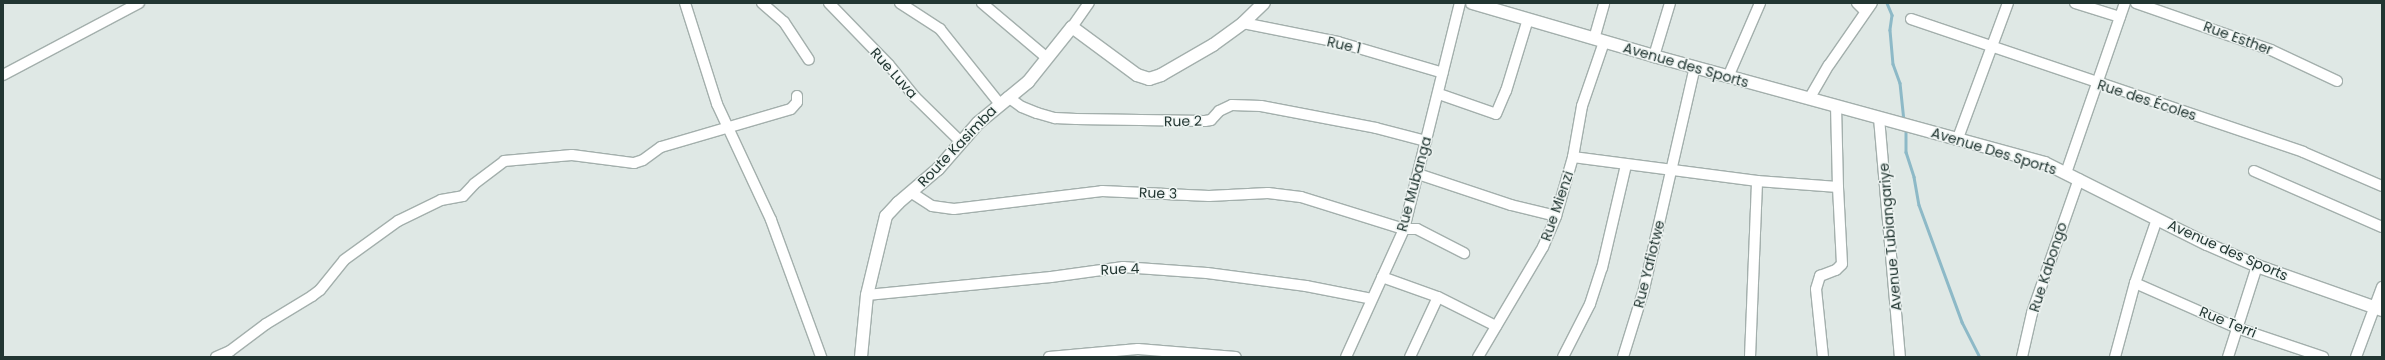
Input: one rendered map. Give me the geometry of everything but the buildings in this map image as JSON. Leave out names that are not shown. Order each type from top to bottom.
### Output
[{"type":"street","points":[[3,75],[140,3]]},
{"type":"street","points":[[685,3],[727,127],[771,220],[821,357]]},
{"type":"street","points":[[762,3],[784,22],[809,60]]},
{"type":"street","name":"Rue Luva","points":[[829,3],[889,65],[915,97],[961,142]]},
{"type":"street","name":"Rue 2","points":[[900,3],[940,29],[1004,100],[1037,113],[1055,118],[1205,121],[1211,120],[1219,111],[1232,105],[1261,106],[1376,128],[1426,141]]},
{"type":"street","points":[[982,3],[1047,58]]},
{"type":"street","name":"Route Kasimba","points":[[861,357],[867,295],[886,216],[938,169],[961,142],[1004,100],[1028,82],[1072,27],[1089,3]]},
{"type":"street","points":[[1072,27],[1137,75],[1149,78],[1161,76],[1213,45],[1243,23],[1264,3]]},
{"type":"street","name":"Rue Mubanga","points":[[1346,357],[1404,229],[1439,94],[1460,3]]},
{"type":"street","name":"Rue Mienzi","points":[[1478,357],[1543,247],[1556,216],[1573,157],[1582,106],[1599,40],[1604,3]]},
{"type":"street","points":[[1654,56],[1670,3]]},
{"type":"street","points":[[1728,77],[1760,3]]},
{"type":"street","points":[[1857,3],[1865,11]]},
{"type":"street","points":[[1809,99],[1865,11],[1872,3]]},
{"type":"street","points":[[1958,138],[1993,47],[2008,3]]},
{"type":"street","points":[[2074,3],[2120,18]]},
{"type":"street","points":[[2066,173],[2125,3]]},
{"type":"street","name":"Rue Esther","points":[[2136,3],[2271,50],[2337,81]]},
{"type":"street","name":"Avenue des Sports","points":[[1479,4],[1654,56],[1905,125]]},
{"type":"street","points":[[1439,94],[1496,114],[1506,92],[1528,19]]},
{"type":"street","name":"Rue des Écoles","points":[[1911,19],[2303,152],[2382,186]]},
{"type":"street","name":"Rue 1","points":[[1243,23],[1338,42],[1443,73]]},
{"type":"street","name":"Rue Yafiotwe","points":[[1623,357],[1644,289],[1694,67]]},
{"type":"street","points":[[216,357],[230,351],[266,324],[320,290],[338,265],[398,220],[442,200],[463,196],[474,184],[504,161],[572,155],[634,163],[643,160],[661,147],[791,109],[797,102],[797,96]]},
{"type":"street","points":[[1823,357],[1816,289],[1820,276],[1836,270],[1842,264],[1836,106]]},
{"type":"street","name":"Avenue Tubiangariye","points":[[1879,118],[1900,357]]},
{"type":"street","name":"Avenue Des Sports","points":[[1905,125],[1958,138],[2045,164],[2078,179]]},
{"type":"street","points":[[1573,157],[1757,181],[1838,187]]},
{"type":"street","points":[[1563,357],[1590,304],[1602,268],[1626,164]]},
{"type":"street","points":[[2254,171],[2382,227]]},
{"type":"street","points":[[1418,174],[1511,205],[1556,216]]},
{"type":"street","name":"Avenue des Sports","points":[[2078,179],[2257,266],[2378,309]]},
{"type":"street","name":"Rue Kabongo","points":[[2022,357],[2037,298],[2078,179]]},
{"type":"street","points":[[1750,357],[1757,181]]},
{"type":"street","name":"Rue 3","points":[[912,193],[932,206],[954,209],[1102,192],[1209,196],[1268,193],[1300,197],[1404,229],[1417,229],[1464,253]]},
{"type":"street","points":[[2115,357],[2135,283],[2158,219]]},
{"type":"street","points":[[2228,357],[2257,266]]},
{"type":"street","name":"Rue 4","points":[[867,295],[1051,277],[1123,267],[1207,273],[1306,286],[1372,298]]},
{"type":"street","points":[[1382,277],[1438,298],[1496,326]]},
{"type":"street","name":"Rue Terri","points":[[2135,283],[2237,328],[2323,357]]},
{"type":"street","points":[[2356,357],[2378,309],[2382,287]]},
{"type":"street","points":[[1410,357],[1438,298]]},
{"type":"street","points":[[1049,357],[1138,349],[1236,357]]},
{"type":"waterway","points":[[1887,3],[1892,15],[1890,30],[1893,64],[1900,83],[1904,121]]},
{"type":"waterway","points":[[1906,129],[1906,152],[1914,177],[1919,205],[1962,322],[1980,357]]}]
